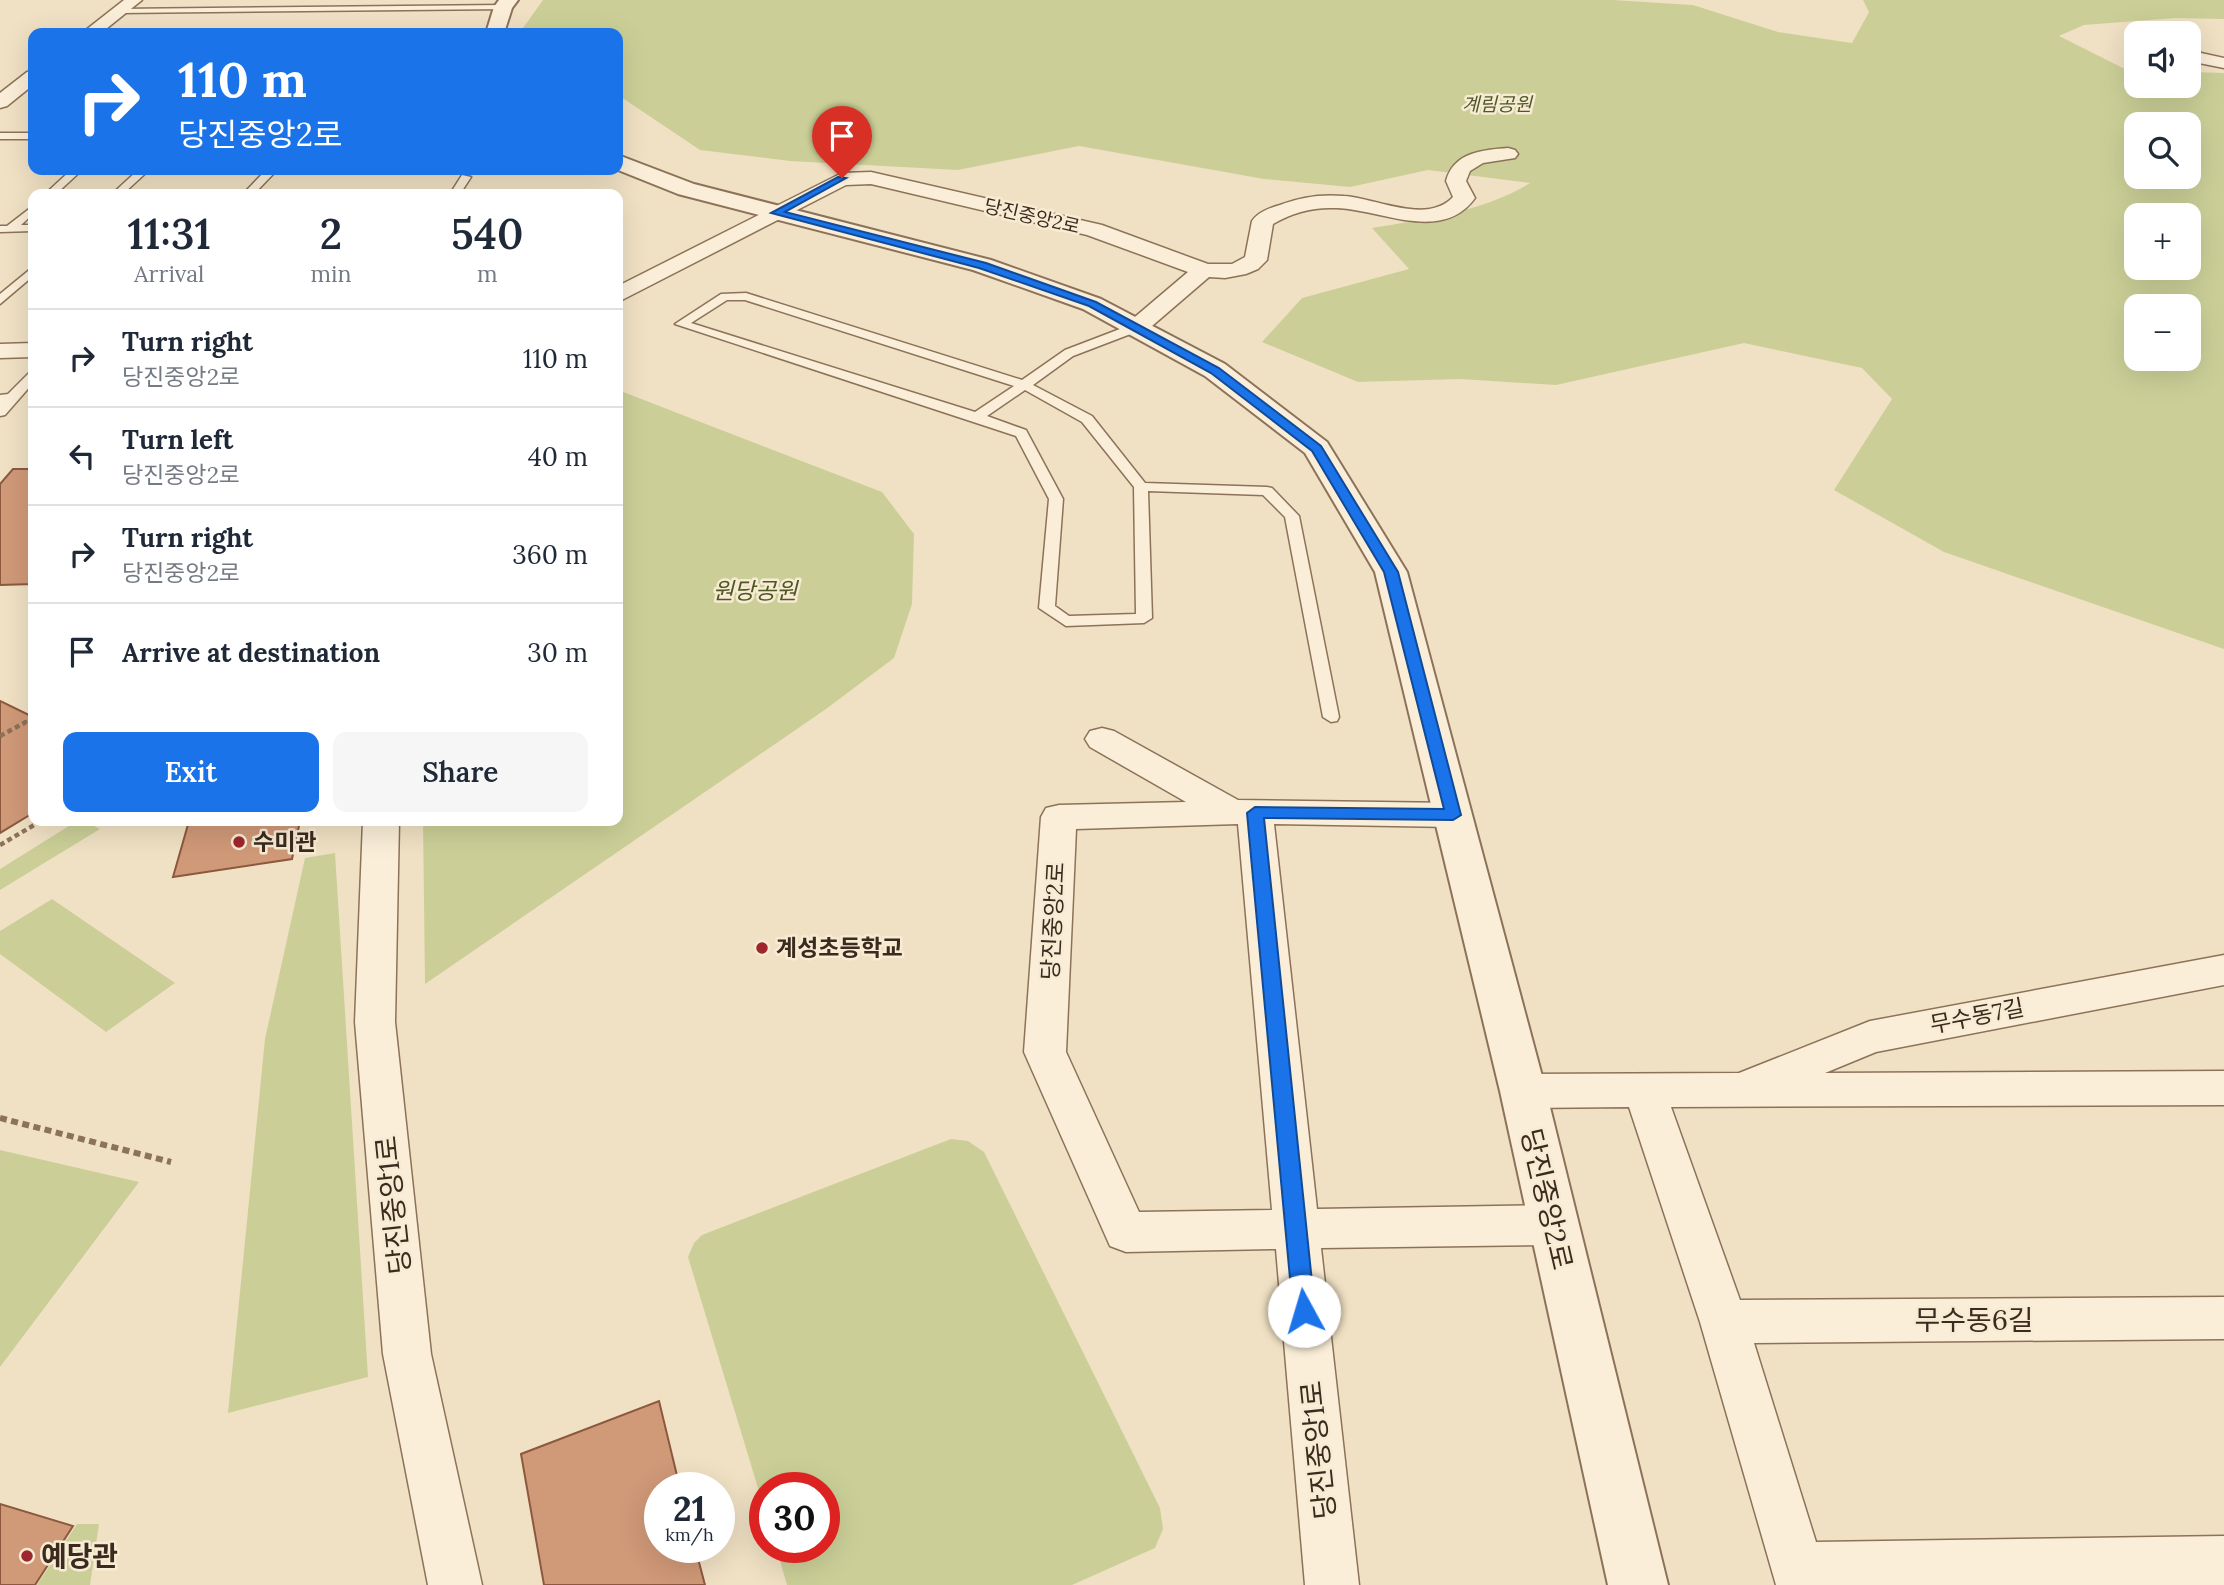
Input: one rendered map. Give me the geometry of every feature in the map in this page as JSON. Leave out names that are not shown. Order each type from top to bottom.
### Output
[{"type":"street","points":[[97,28],[134,0]]},
{"type":"street","points":[[497,28],[506,4]]},
{"type":"street","points":[[2201,59],[2224,63]]},
{"type":"street","points":[[0,102],[28,80]]},
{"type":"street","points":[[1137,327],[1204,270],[1219,272],[1245,269],[1256,260],[1263,221],[1293,206],[1346,202],[1408,214],[1429,215],[1450,211],[1460,205],[1464,198],[1456,181],[1461,167],[1469,161],[1508,154]]},
{"type":"street","name":"당진중앙2로","points":[[623,164],[685,189],[982,265],[1092,304],[1215,370],[1317,449],[1391,572],[1523,1091],[1552,1225],[1638,1585]]},
{"type":"street","name":"당진중앙2로","points":[[776,213],[842,178],[871,178],[1094,230],[1204,270]]},
{"type":"street","points":[[623,292],[776,213]]},
{"type":"street","points":[[0,351],[28,350]]},
{"type":"street","points":[[1102,739],[1244,813]]},
{"type":"street","name":"당진중앙2로","points":[[1296,1228],[1126,1232],[1045,1052],[1059,817],[1244,813],[1453,815]]},
{"type":"street","name":"당진중앙1로","points":[[1244,813],[1296,1228],[1332,1585]]},
{"type":"street","name":"당진중앙1로","points":[[381,826],[374,1022],[407,1354],[455,1585]]},
{"type":"street","name":"무수동7길","points":[[1738,1091],[1870,1037],[2224,970]]},
{"type":"street","name":"무수동7길","points":[[1523,1091],[2224,1088]]},
{"type":"street","points":[[1645,1092],[1724,1322],[1801,1577],[2224,1563]]},
{"type":"street","points":[[1296,1228],[1552,1225]]},
{"type":"street","name":"무수동6길","points":[[1724,1322],[2224,1318]]},
{"type":"lane","points":[[239,10],[250,0]]},
{"type":"lane","points":[[388,8],[396,0]]},
{"type":"lane","points":[[120,11],[506,4]]},
{"type":"lane","points":[[0,136],[28,136]]},
{"type":"lane","points":[[56,189],[71,175]]},
{"type":"lane","points":[[123,189],[138,175]]},
{"type":"lane","points":[[253,189],[267,175]]},
{"type":"lane","points":[[458,189],[466,177]]},
{"type":"lane","points":[[6,229],[28,213]]},
{"type":"lane","points":[[6,229],[28,228]]},
{"type":"lane","points":[[0,300],[28,275]]},
{"type":"lane","points":[[724,296],[746,297],[1024,386],[1087,419],[1140,487],[1144,618],[1066,621],[1047,608],[1056,499],[1021,433],[681,324],[724,296]]},
{"type":"lane","points":[[977,417],[1069,353],[1137,327]]},
{"type":"lane","points":[[0,412],[6,399],[28,380]]},
{"type":"lane","points":[[1140,487],[1267,491],[1292,516],[1331,717]]},
{"type":"path","points":[[0,736],[28,721]]},
{"type":"path","points":[[0,845],[32,826]]},
{"type":"path","points":[[0,1118],[171,1162]]},
{"type":"green space","name":"계림공원","points":[[543,0],[1613,0],[1693,5],[1778,32],[1852,43],[1869,12],[1863,0],[2224,0],[2224,19],[2175,18],[2084,25],[2059,36],[2124,68],[2124,98],[2201,98],[2201,72],[2224,73],[2224,649],[1944,552],[1834,490],[1892,399],[1862,368],[1744,343],[1556,385],[1460,379],[1358,382],[1262,342],[1302,298],[1409,269],[1372,228],[1475,207],[1530,183],[1428,170],[1350,187],[1264,179],[1079,146],[958,170],[790,161],[700,150],[623,98],[623,28],[523,28]]},
{"type":"green space","name":"원당공원","points":[[623,392],[882,492],[914,534],[912,604],[894,658],[826,709],[425,984],[423,826],[623,826]]},
{"type":"green space","points":[[69,826],[94,826],[100,829],[0,890],[0,869]]},
{"type":"green space","points":[[335,853],[368,1377],[228,1413],[265,1039],[305,858]]},
{"type":"green space","points":[[52,899],[175,983],[106,1032],[0,954],[0,931]]},
{"type":"green space","points":[[951,1139],[968,1141],[984,1152],[1160,1508],[1163,1529],[1155,1548],[1072,1585],[787,1585],[781,1563],[840,1563],[840,1472],[753,1472],[688,1257],[694,1243],[702,1235]]},
{"type":"green space","points":[[0,1150],[139,1182],[0,1367]]},
{"type":"green space","points":[[77,1524],[99,1524],[90,1585],[37,1585]]},
{"type":"building","points":[[13,469],[28,469],[28,584],[0,585],[0,484]]},
{"type":"building","points":[[0,701],[28,715],[28,816],[0,833]]},
{"type":"building","name":"수미관","points":[[188,826],[299,826],[292,859],[173,877]]},
{"type":"building","points":[[659,1401],[676,1472],[644,1472],[644,1563],[699,1563],[705,1585],[544,1585],[521,1454]]},
{"type":"building","name":"예당관","points":[[0,1504],[73,1526],[35,1585],[0,1585]]},
{"type":"place","name":"수미관","points":[[239,842]]},
{"type":"place","name":"계성초등학교","points":[[762,948]]},
{"type":"place","name":"예당관","points":[[27,1556]]},
{"type":"route","points":[[842,178],[776,213],[982,265],[1092,304],[1215,370],[1317,449],[1391,572],[1453,815],[1255,813],[1304,1311]]}]
